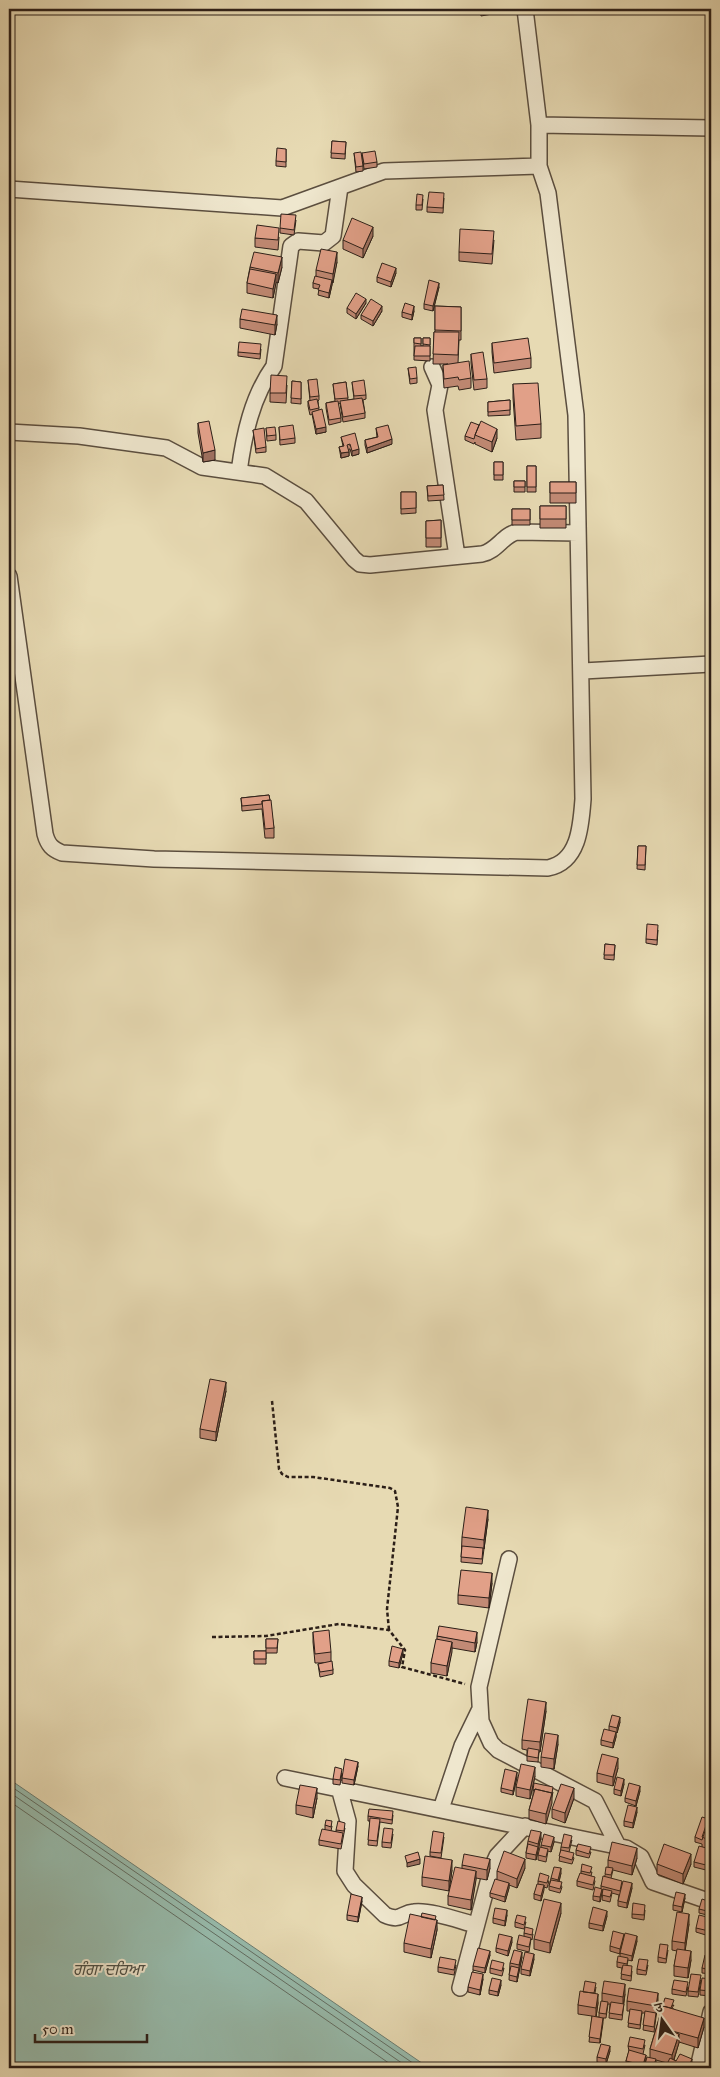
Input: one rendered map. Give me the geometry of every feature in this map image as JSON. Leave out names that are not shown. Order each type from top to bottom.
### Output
[{"type":"street","points":[[9,576],[47,842],[53,849],[62,853],[154,859],[548,868],[558,866],[571,855],[582,809],[583,671],[575,397],[548,193],[539,166],[539,125],[525,9]]},
{"type":"street","points":[[539,125],[711,128]]},
{"type":"street","points":[[9,188],[266,208],[292,205],[374,174],[397,170],[539,166]]},
{"type":"street","points":[[239,472],[244,432],[265,378],[274,366],[291,246],[298,241],[324,243],[333,236],[340,187]]},
{"type":"street","points":[[432,367],[440,385],[435,410],[457,556]]},
{"type":"street","points":[[9,432],[79,436],[166,448],[202,467],[265,476],[306,501],[360,564],[370,565],[488,552],[512,533],[517,532],[578,533]]},
{"type":"street","points":[[583,671],[711,664]]},
{"type":"street","points":[[509,1559],[479,1687],[479,1711],[491,1743],[498,1750],[595,1800],[618,1846]]},
{"type":"street","points":[[441,1809],[462,1746],[479,1711]]},
{"type":"street","points":[[285,1778],[626,1848],[641,1857],[653,1882],[711,1902]]},
{"type":"street","points":[[339,1788],[348,1821],[345,1871],[360,1891],[385,1916],[390,1918],[396,1919],[414,1912],[476,1925]]},
{"type":"street","points":[[460,1988],[492,1867],[497,1856],[525,1826]]},
{"type":"street","points":[[698,2068],[711,2012]]},
{"type":"path","points":[[272,1401],[278,1468],[282,1474],[288,1477],[313,1477],[390,1488],[395,1491],[398,1507],[387,1609],[389,1630],[405,1650],[402,1667],[479,1687]]},
{"type":"path","points":[[212,1636],[266,1636],[339,1624],[389,1630]]},
{"type":"water","name":"ਗੰਗਾ ਦਰਿਆ","points":[[9,1779],[429,2068],[9,2068]]},
{"type":"building","points":[[480,9],[492,9],[492,10],[481,11]]},
{"type":"building","points":[[332,141],[346,142],[345,154],[331,153]]},
{"type":"building","points":[[277,148],[286,149],[286,162],[276,161]]},
{"type":"building","points":[[375,151],[377,162],[364,164],[362,153]]},
{"type":"building","points":[[361,152],[363,166],[356,167],[354,153]]},
{"type":"building","points":[[429,192],[444,193],[443,208],[427,207]]},
{"type":"building","points":[[417,194],[423,195],[422,205],[416,205]]},
{"type":"building","points":[[281,214],[296,215],[294,230],[280,228]]},
{"type":"building","points":[[352,218],[373,227],[363,249],[343,240]]},
{"type":"building","points":[[257,225],[279,228],[278,240],[255,238]]},
{"type":"building","points":[[460,229],[494,231],[492,254],[459,252]]},
{"type":"building","points":[[321,249],[337,252],[333,274],[316,270]]},
{"type":"building","points":[[254,252],[282,257],[278,273],[250,267]]},
{"type":"building","points":[[382,263],[396,268],[391,282],[377,277]]},
{"type":"building","points":[[250,269],[276,274],[273,289],[247,283]]},
{"type":"building","points":[[315,276],[332,280],[329,293],[318,290],[320,285],[313,283]]},
{"type":"building","points":[[429,280],[439,283],[433,306],[424,304]]},
{"type":"building","points":[[356,293],[366,299],[356,314],[347,308]]},
{"type":"building","points":[[371,299],[382,306],[373,321],[361,315]]},
{"type":"building","points":[[405,303],[414,306],[412,315],[402,312]]},
{"type":"building","points":[[435,306],[461,307],[461,331],[435,330]]},
{"type":"building","points":[[242,309],[277,315],[275,325],[240,319]]},
{"type":"building","points":[[434,332],[459,332],[458,355],[433,354]]},
{"type":"building","points":[[414,338],[421,338],[421,344],[414,343]]},
{"type":"building","points":[[423,338],[430,338],[430,345],[423,344]]},
{"type":"building","points":[[528,338],[531,358],[494,363],[492,343]]},
{"type":"building","points":[[239,342],[261,344],[260,354],[238,352]]},
{"type":"building","points":[[415,346],[430,346],[430,356],[414,356]]},
{"type":"building","points":[[483,352],[487,379],[474,380],[471,354]]},
{"type":"building","points":[[469,361],[471,378],[459,380],[458,377],[444,379],[443,365]]},
{"type":"building","points":[[416,367],[417,378],[410,379],[408,368]]},
{"type":"building","points":[[271,375],[287,376],[286,393],[270,393]]},
{"type":"building","points":[[317,379],[319,396],[310,397],[308,380]]},
{"type":"building","points":[[364,380],[366,395],[354,396],[352,382]]},
{"type":"building","points":[[292,381],[301,382],[301,399],[291,398]]},
{"type":"building","points":[[346,382],[348,398],[335,399],[333,384]]},
{"type":"building","points":[[538,383],[541,424],[516,426],[513,384]]},
{"type":"building","points":[[362,398],[365,413],[343,417],[340,401]]},
{"type":"building","points":[[317,399],[319,408],[310,410],[308,401]]},
{"type":"building","points":[[510,400],[510,410],[488,412],[488,402]]},
{"type":"building","points":[[338,401],[341,418],[329,420],[326,403]]},
{"type":"building","points":[[322,409],[326,427],[316,429],[312,412]]},
{"type":"building","points":[[209,421],[215,450],[203,453],[198,423]]},
{"type":"building","points":[[481,421],[497,429],[492,442],[475,435]]},
{"type":"building","points":[[471,422],[479,425],[474,439],[465,436]]},
{"type":"building","points":[[293,425],[295,438],[280,440],[279,427]]},
{"type":"building","points":[[388,425],[392,439],[367,448],[365,440],[378,437],[376,428]]},
{"type":"building","points":[[275,427],[276,435],[267,436],[266,428]]},
{"type":"building","points":[[264,428],[266,447],[256,449],[253,430]]},
{"type":"building","points":[[355,433],[359,449],[352,451],[350,444],[347,445],[349,452],[341,453],[339,447],[344,446],[341,437]]},
{"type":"building","points":[[494,462],[503,462],[503,475],[494,475]]},
{"type":"building","points":[[527,466],[536,466],[536,487],[527,487]]},
{"type":"building","points":[[514,481],[525,481],[525,487],[514,487]]},
{"type":"building","points":[[550,482],[576,482],[576,493],[550,493]]},
{"type":"building","points":[[443,485],[444,495],[428,496],[427,486]]},
{"type":"building","points":[[401,492],[416,492],[416,508],[401,509]]},
{"type":"building","points":[[540,506],[566,506],[566,519],[540,519]]},
{"type":"building","points":[[512,509],[530,509],[530,520],[512,520]]},
{"type":"building","points":[[441,520],[441,538],[426,538],[426,521]]},
{"type":"building","points":[[269,795],[270,800],[262,801],[262,804],[242,806],[241,798]]},
{"type":"building","points":[[271,800],[274,828],[265,829],[262,801]]},
{"type":"building","points":[[638,846],[646,846],[645,865],[637,865]]},
{"type":"building","points":[[647,924],[658,925],[657,940],[646,939]]},
{"type":"building","points":[[605,944],[615,945],[614,955],[604,955]]},
{"type":"building","points":[[210,1379],[226,1382],[216,1432],[200,1429]]},
{"type":"building","points":[[466,1507],[488,1510],[484,1540],[462,1537]]},
{"type":"building","points":[[462,1546],[483,1548],[482,1559],[461,1557]]},
{"type":"building","points":[[461,1570],[492,1573],[489,1598],[458,1595]]},
{"type":"building","points":[[439,1626],[477,1632],[475,1643],[437,1636]]},
{"type":"building","points":[[329,1630],[331,1652],[315,1654],[313,1632]]},
{"type":"building","points":[[266,1639],[278,1639],[277,1648],[266,1648]]},
{"type":"building","points":[[436,1639],[452,1642],[447,1666],[431,1663]]},
{"type":"building","points":[[392,1646],[403,1649],[399,1663],[389,1661]]},
{"type":"building","points":[[254,1651],[266,1651],[266,1659],[254,1659]]},
{"type":"building","points":[[332,1661],[333,1670],[320,1672],[318,1664]]},
{"type":"building","points":[[528,1699],[546,1702],[540,1742],[522,1740]]},
{"type":"building","points":[[612,1715],[620,1717],[617,1728],[609,1726]]},
{"type":"building","points":[[604,1729],[616,1732],[613,1743],[601,1740]]},
{"type":"building","points":[[545,1733],[558,1735],[554,1759],[541,1757]]},
{"type":"building","points":[[528,1748],[539,1750],[538,1758],[527,1756]]},
{"type":"building","points":[[602,1754],[618,1758],[613,1777],[597,1773]]},
{"type":"building","points":[[345,1759],[358,1762],[354,1780],[342,1778]]},
{"type":"building","points":[[521,1764],[535,1767],[530,1790],[516,1787]]},
{"type":"building","points":[[335,1767],[342,1769],[340,1780],[333,1779]]},
{"type":"building","points":[[505,1769],[517,1772],[513,1791],[501,1788]]},
{"type":"building","points":[[617,1777],[624,1779],[621,1791],[614,1789]]},
{"type":"building","points":[[534,1783],[553,1787],[552,1793],[533,1790]]},
{"type":"building","points":[[629,1783],[640,1786],[636,1801],[625,1798]]},
{"type":"building","points":[[561,1784],[574,1788],[565,1813],[552,1809]]},
{"type":"building","points":[[300,1785],[317,1788],[313,1808],[296,1805]]},
{"type":"building","points":[[535,1789],[552,1793],[546,1814],[529,1810]]},
{"type":"building","points":[[628,1805],[637,1807],[633,1823],[624,1821]]},
{"type":"building","points":[[369,1809],[393,1811],[392,1820],[368,1816]]},
{"type":"building","points":[[711,1814],[711,1841],[702,1837]]},
{"type":"building","points":[[702,1817],[709,1819],[702,1840],[695,1837]]},
{"type":"building","points":[[370,1818],[380,1819],[377,1841],[368,1840]]},
{"type":"building","points":[[326,1820],[332,1821],[331,1827],[325,1825]]},
{"type":"building","points":[[338,1821],[345,1823],[344,1831],[336,1830]]},
{"type":"building","points":[[384,1828],[393,1829],[391,1843],[382,1842]]},
{"type":"building","points":[[322,1829],[343,1833],[341,1844],[319,1840]]},
{"type":"building","points":[[531,1830],[541,1832],[538,1844],[528,1841]]},
{"type":"building","points":[[433,1831],[444,1833],[441,1853],[430,1852]]},
{"type":"building","points":[[544,1834],[554,1837],[551,1847],[541,1845]]},
{"type":"building","points":[[564,1834],[572,1836],[569,1848],[561,1847]]},
{"type":"building","points":[[612,1842],[637,1848],[632,1866],[608,1860]]},
{"type":"building","points":[[528,1844],[538,1847],[536,1855],[526,1853]]},
{"type":"building","points":[[578,1844],[591,1847],[589,1854],[576,1850]]},
{"type":"building","points":[[664,1844],[691,1854],[683,1874],[657,1864]]},
{"type":"building","points":[[699,1846],[710,1849],[706,1865],[694,1862]]},
{"type":"building","points":[[540,1847],[548,1849],[546,1857],[538,1855]]},
{"type":"building","points":[[561,1850],[574,1853],[572,1860],[559,1856]]},
{"type":"building","points":[[504,1851],[525,1859],[517,1879],[497,1871]]},
{"type":"building","points":[[418,1852],[420,1859],[407,1863],[405,1856]]},
{"type":"building","points":[[464,1854],[490,1859],[487,1870],[462,1865]]},
{"type":"building","points":[[425,1856],[452,1860],[449,1881],[422,1877]]},
{"type":"building","points":[[582,1864],[592,1867],[590,1873],[581,1871]]},
{"type":"building","points":[[455,1867],[476,1871],[471,1900],[448,1896]]},
{"type":"building","points":[[554,1867],[561,1868],[558,1880],[551,1878]]},
{"type":"building","points":[[606,1867],[613,1868],[611,1875],[605,1874]]},
{"type":"building","points":[[540,1873],[549,1876],[547,1883],[538,1881]]},
{"type":"building","points":[[580,1873],[595,1877],[593,1885],[577,1881]]},
{"type":"building","points":[[603,1876],[622,1881],[620,1891],[601,1886]]},
{"type":"building","points":[[495,1879],[509,1883],[505,1897],[490,1893]]},
{"type":"building","points":[[551,1880],[562,1882],[560,1889],[549,1886]]},
{"type":"building","points":[[623,1881],[632,1883],[627,1903],[618,1901]]},
{"type":"building","points":[[537,1884],[544,1885],[541,1896],[534,1894]]},
{"type":"building","points":[[595,1887],[602,1889],[600,1897],[593,1896]]},
{"type":"building","points":[[603,1889],[612,1891],[610,1897],[602,1895]]},
{"type":"building","points":[[676,1892],[685,1894],[682,1907],[673,1905]]},
{"type":"building","points":[[351,1894],[362,1897],[358,1917],[347,1915]]},
{"type":"building","points":[[544,1899],[561,1903],[550,1943],[534,1939]]},
{"type":"building","points":[[702,1899],[711,1902],[711,1912],[699,1909]]},
{"type":"building","points":[[633,1903],[645,1905],[644,1915],[632,1914]]},
{"type":"building","points":[[593,1907],[607,1911],[603,1926],[589,1923]]},
{"type":"building","points":[[495,1908],[507,1910],[505,1921],[493,1918]]},
{"type":"building","points":[[677,1912],[689,1914],[685,1943],[672,1941]]},
{"type":"building","points":[[422,1913],[436,1916],[435,1920],[421,1917]]},
{"type":"building","points":[[410,1914],[437,1920],[431,1949],[404,1943]]},
{"type":"building","points":[[517,1915],[526,1917],[524,1925],[515,1922]]},
{"type":"building","points":[[699,1915],[711,1918],[709,1931],[696,1928]]},
{"type":"building","points":[[525,1927],[533,1929],[532,1935],[524,1933]]},
{"type":"building","points":[[613,1931],[624,1934],[620,1949],[610,1946]]},
{"type":"building","points":[[625,1933],[637,1936],[632,1956],[620,1953]]},
{"type":"building","points":[[499,1934],[512,1937],[508,1951],[496,1948]]},
{"type":"building","points":[[519,1935],[531,1938],[529,1947],[517,1944]]},
{"type":"building","points":[[660,1944],[668,1945],[666,1959],[658,1957]]},
{"type":"building","points":[[478,1948],[490,1951],[485,1968],[473,1966]]},
{"type":"building","points":[[677,1949],[691,1951],[688,1968],[674,1966]]},
{"type":"building","points":[[514,1950],[522,1952],[519,1965],[510,1963]]},
{"type":"building","points":[[525,1952],[534,1954],[530,1971],[521,1969]]},
{"type":"building","points":[[705,1955],[711,1956],[711,1970],[702,1968]]},
{"type":"building","points":[[618,1956],[628,1958],[627,1964],[617,1962]]},
{"type":"building","points":[[440,1957],[456,1960],[454,1970],[438,1967]]},
{"type":"building","points":[[639,1959],[648,1960],[646,1971],[637,1969]]},
{"type":"building","points":[[492,1960],[504,1963],[502,1971],[490,1968]]},
{"type":"building","points":[[623,1965],[632,1966],[631,1976],[621,1974]]},
{"type":"building","points":[[511,1966],[519,1968],[517,1977],[509,1975]]},
{"type":"building","points":[[472,1972],[483,1974],[480,1990],[468,1987]]},
{"type":"building","points":[[691,1974],[701,1975],[698,1992],[688,1991]]},
{"type":"building","points":[[492,1978],[501,1980],[498,1992],[489,1990]]},
{"type":"building","points":[[702,1978],[711,1979],[710,1991],[700,1990]]},
{"type":"building","points":[[674,1980],[688,1982],[686,1992],[672,1989]]},
{"type":"building","points":[[585,1981],[596,1983],[594,1993],[583,1992]]},
{"type":"building","points":[[604,1981],[625,1984],[623,1997],[602,1993]]},
{"type":"building","points":[[629,1988],[658,1993],[656,2006],[627,2001]]},
{"type":"building","points":[[580,1991],[598,1994],[596,2008],[578,2005]]},
{"type":"building","points":[[665,1998],[674,2000],[671,2008],[663,2006],[662,2008]]},
{"type":"building","points":[[601,2001],[608,2002],[606,2014],[599,2013]]},
{"type":"building","points":[[611,2002],[624,2004],[622,2015],[609,2013]]},
{"type":"building","points":[[663,2006],[704,2018],[698,2038],[665,2029],[679,2034],[672,2055],[650,2049]]},
{"type":"building","points":[[630,2009],[642,2011],[640,2025],[628,2023]]},
{"type":"building","points":[[645,2011],[656,2013],[654,2027],[643,2025]]},
{"type":"building","points":[[592,2016],[603,2018],[600,2039],[589,2037]]},
{"type":"building","points":[[630,2037],[645,2040],[643,2049],[628,2046]]},
{"type":"building","points":[[601,2044],[610,2046],[606,2059],[597,2057]]},
{"type":"building","points":[[629,2050],[646,2055],[643,2065],[626,2061]]},
{"type":"building","points":[[680,2054],[692,2059],[688,2068],[665,2068],[670,2058],[676,2061]]},
{"type":"building","points":[[647,2057],[656,2059],[653,2068],[644,2068]]}]
